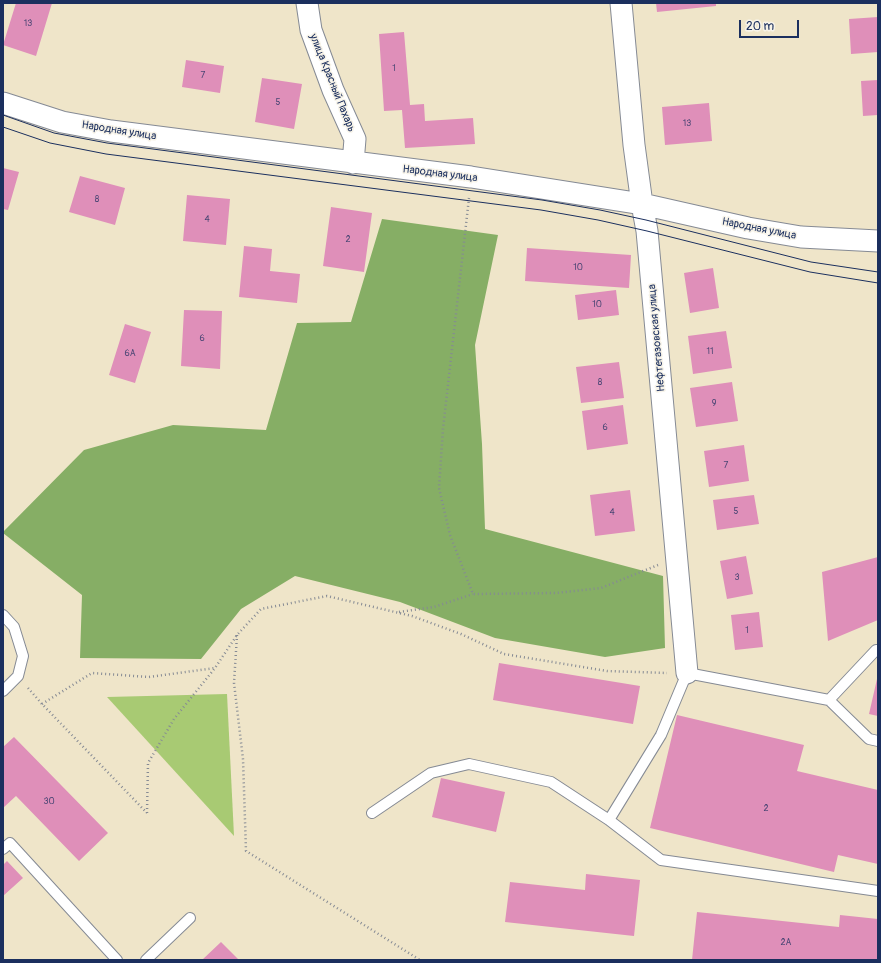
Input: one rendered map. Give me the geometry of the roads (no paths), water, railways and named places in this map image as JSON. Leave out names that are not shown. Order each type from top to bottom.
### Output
[{"type":"street","name":"улица Красный Пахарь","points":[[307,3],[311,30],[333,90],[355,139],[353,163]]},
{"type":"street","name":"Нефтегазовская улица","points":[[621,3],[634,145],[647,231],[687,673]]},
{"type":"street","name":"Народная улица","points":[[3,103],[62,122],[110,131],[471,178],[642,204],[748,228],[801,237],[878,241]]},
{"type":"lane","points":[[3,615],[14,627],[23,656],[18,676],[3,691]]},
{"type":"lane","points":[[829,700],[876,650],[878,650]]},
{"type":"lane","points":[[609,820],[661,735],[687,673],[829,700],[869,739],[878,741]]},
{"type":"lane","points":[[372,813],[431,773],[468,764],[551,782],[609,820],[661,860],[878,891]]},
{"type":"lane","points":[[3,849],[10,843],[117,960]]},
{"type":"lane","points":[[146,960],[190,918]]},
{"type":"tram line","points":[[3,115],[54,133],[107,143],[542,200],[600,210],[646,220],[811,262],[878,272]]},
{"type":"tram line","points":[[3,127],[50,143],[106,154],[541,210],[598,220],[810,272],[878,283]]}]
